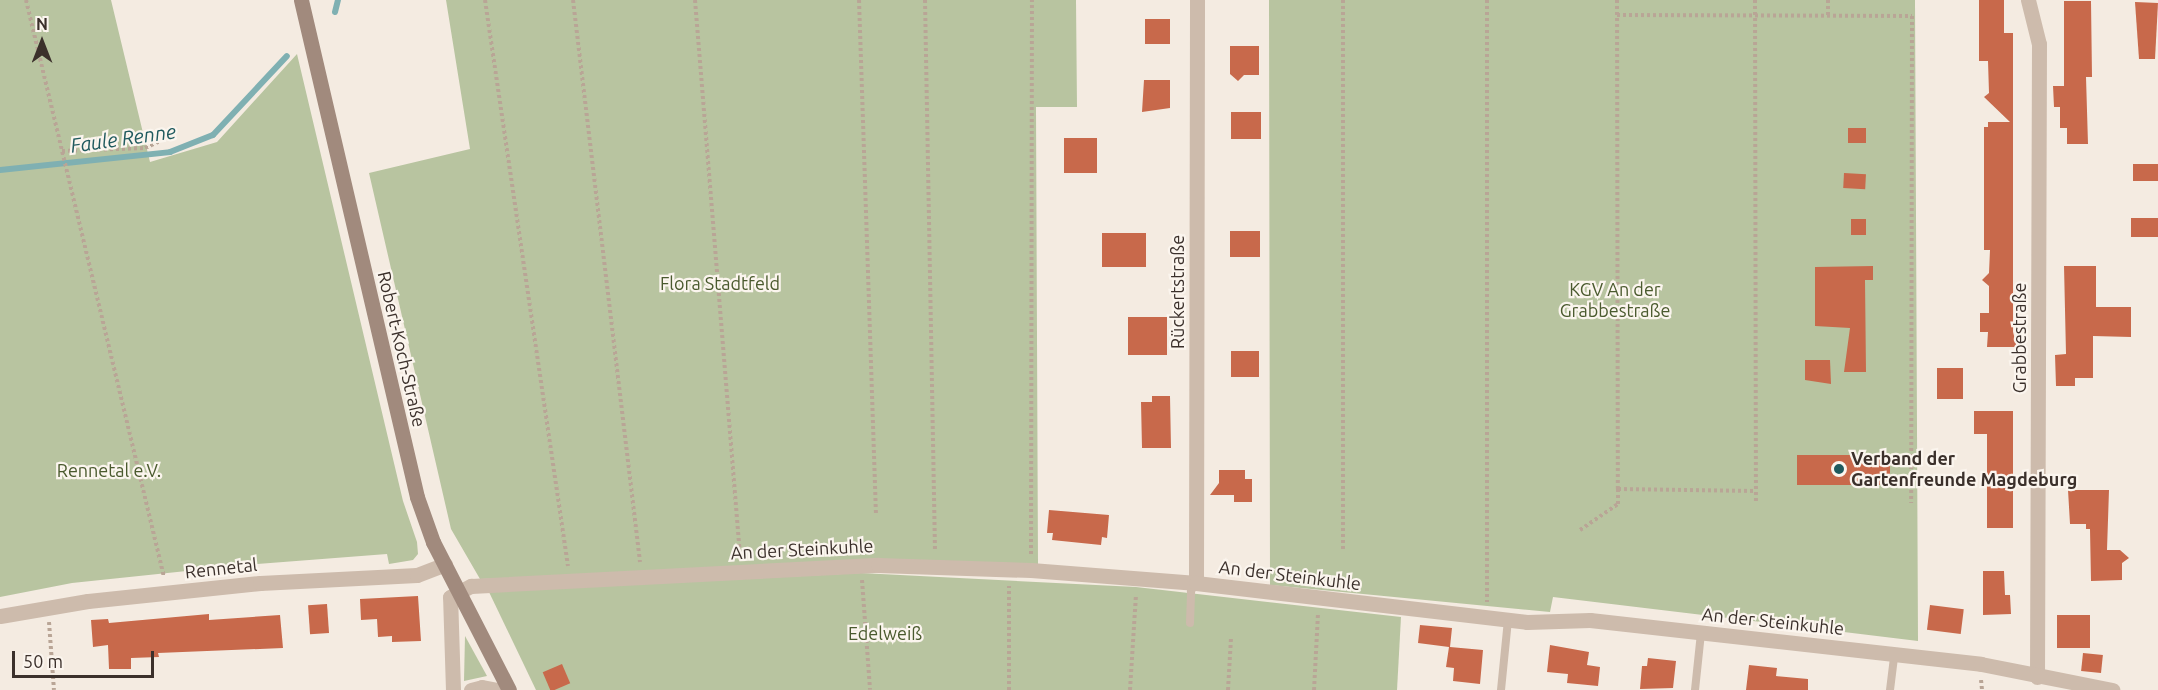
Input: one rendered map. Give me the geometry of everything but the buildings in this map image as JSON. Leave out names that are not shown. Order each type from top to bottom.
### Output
[{"type":"street","name":"Robert-Koch-Straße","points":[[301,0],[417,496],[444,564],[509,690]]},
{"type":"street","name":"Rückertstraße","points":[[1196,583],[1197,0]]},
{"type":"street","name":"Grabbestraße","points":[[2028,0],[2039,44],[2037,677]]},
{"type":"street","name":"Rennetal","points":[[0,615],[88,601],[260,583],[417,574],[444,564]]},
{"type":"street","name":"An der Steinkuhle","points":[[459,592],[471,586],[741,571],[935,566],[1031,570],[1196,583],[1508,620],[1590,620],[1981,664],[2037,677],[2112,690]]},
{"type":"street","points":[[453,690],[450,597],[459,592]]},
{"type":"street","points":[[471,690],[482,687],[498,690]]},
{"type":"lane","points":[[1190,623],[1191,591],[1196,583]]},
{"type":"lane","points":[[1501,690],[1508,620]]},
{"type":"lane","points":[[1695,690],[1701,633]]},
{"type":"lane","points":[[1890,690],[1894,654]]},
{"type":"path","points":[[26,0],[162,572]]},
{"type":"path","points":[[485,0],[570,579]]},
{"type":"path","points":[[573,0],[642,576]]},
{"type":"path","points":[[695,0],[741,571]]},
{"type":"path","points":[[859,0],[876,514]]},
{"type":"path","points":[[924,0],[935,566]]},
{"type":"path","points":[[1031,570],[1032,0]]},
{"type":"path","points":[[1343,0],[1343,550]]},
{"type":"path","points":[[1486,0],[1487,617]]},
{"type":"path","points":[[1580,530],[1618,504],[1617,0]]},
{"type":"path","points":[[1755,0],[1756,503]]},
{"type":"path","points":[[1828,0],[1828,16]]},
{"type":"path","points":[[1617,15],[1912,16],[1911,502]]},
{"type":"path","points":[[62,153],[145,148],[160,141]]},
{"type":"path","points":[[1618,489],[1756,491]]},
{"type":"path","points":[[861,573],[870,690]]},
{"type":"path","points":[[1009,579],[1009,690]]},
{"type":"path","points":[[1130,690],[1136,587]]},
{"type":"path","points":[[1314,690],[1318,607]]},
{"type":"path","points":[[49,623],[54,690]]},
{"type":"path","points":[[1228,690],[1231,638]]},
{"type":"green space","name":"Rennetal e.V.","points":[[0,0],[111,0],[150,162],[217,142],[297,54],[403,501],[417,542],[418,554],[413,560],[389,564],[387,554],[244,565],[72,583],[0,597]]},
{"type":"green space","name":"Flora Stadtfeld","points":[[446,0],[1076,0],[1077,107],[1036,107],[1038,565],[480,579],[451,529],[369,173],[470,149]]},
{"type":"green space","name":"KGV An der Grabbestraße","points":[[1269,0],[1915,0],[1918,641],[1553,597],[1550,612],[1270,585]]},
{"type":"green space","name":"Edelweiß","points":[[861,573],[1136,587],[1401,617],[1397,690],[536,690],[489,592]]},
{"type":"green space","points":[[465,636],[487,676],[464,681]]},
{"type":"waterway","name":"Faule Renne","points":[[335,12],[338,0]]},
{"type":"waterway","name":"Faule Renne","points":[[0,170],[170,152],[213,135],[287,56]]},
{"type":"place","name":"Verband der Gartenfreunde Magdeburg","points":[[1839,469]]}]
